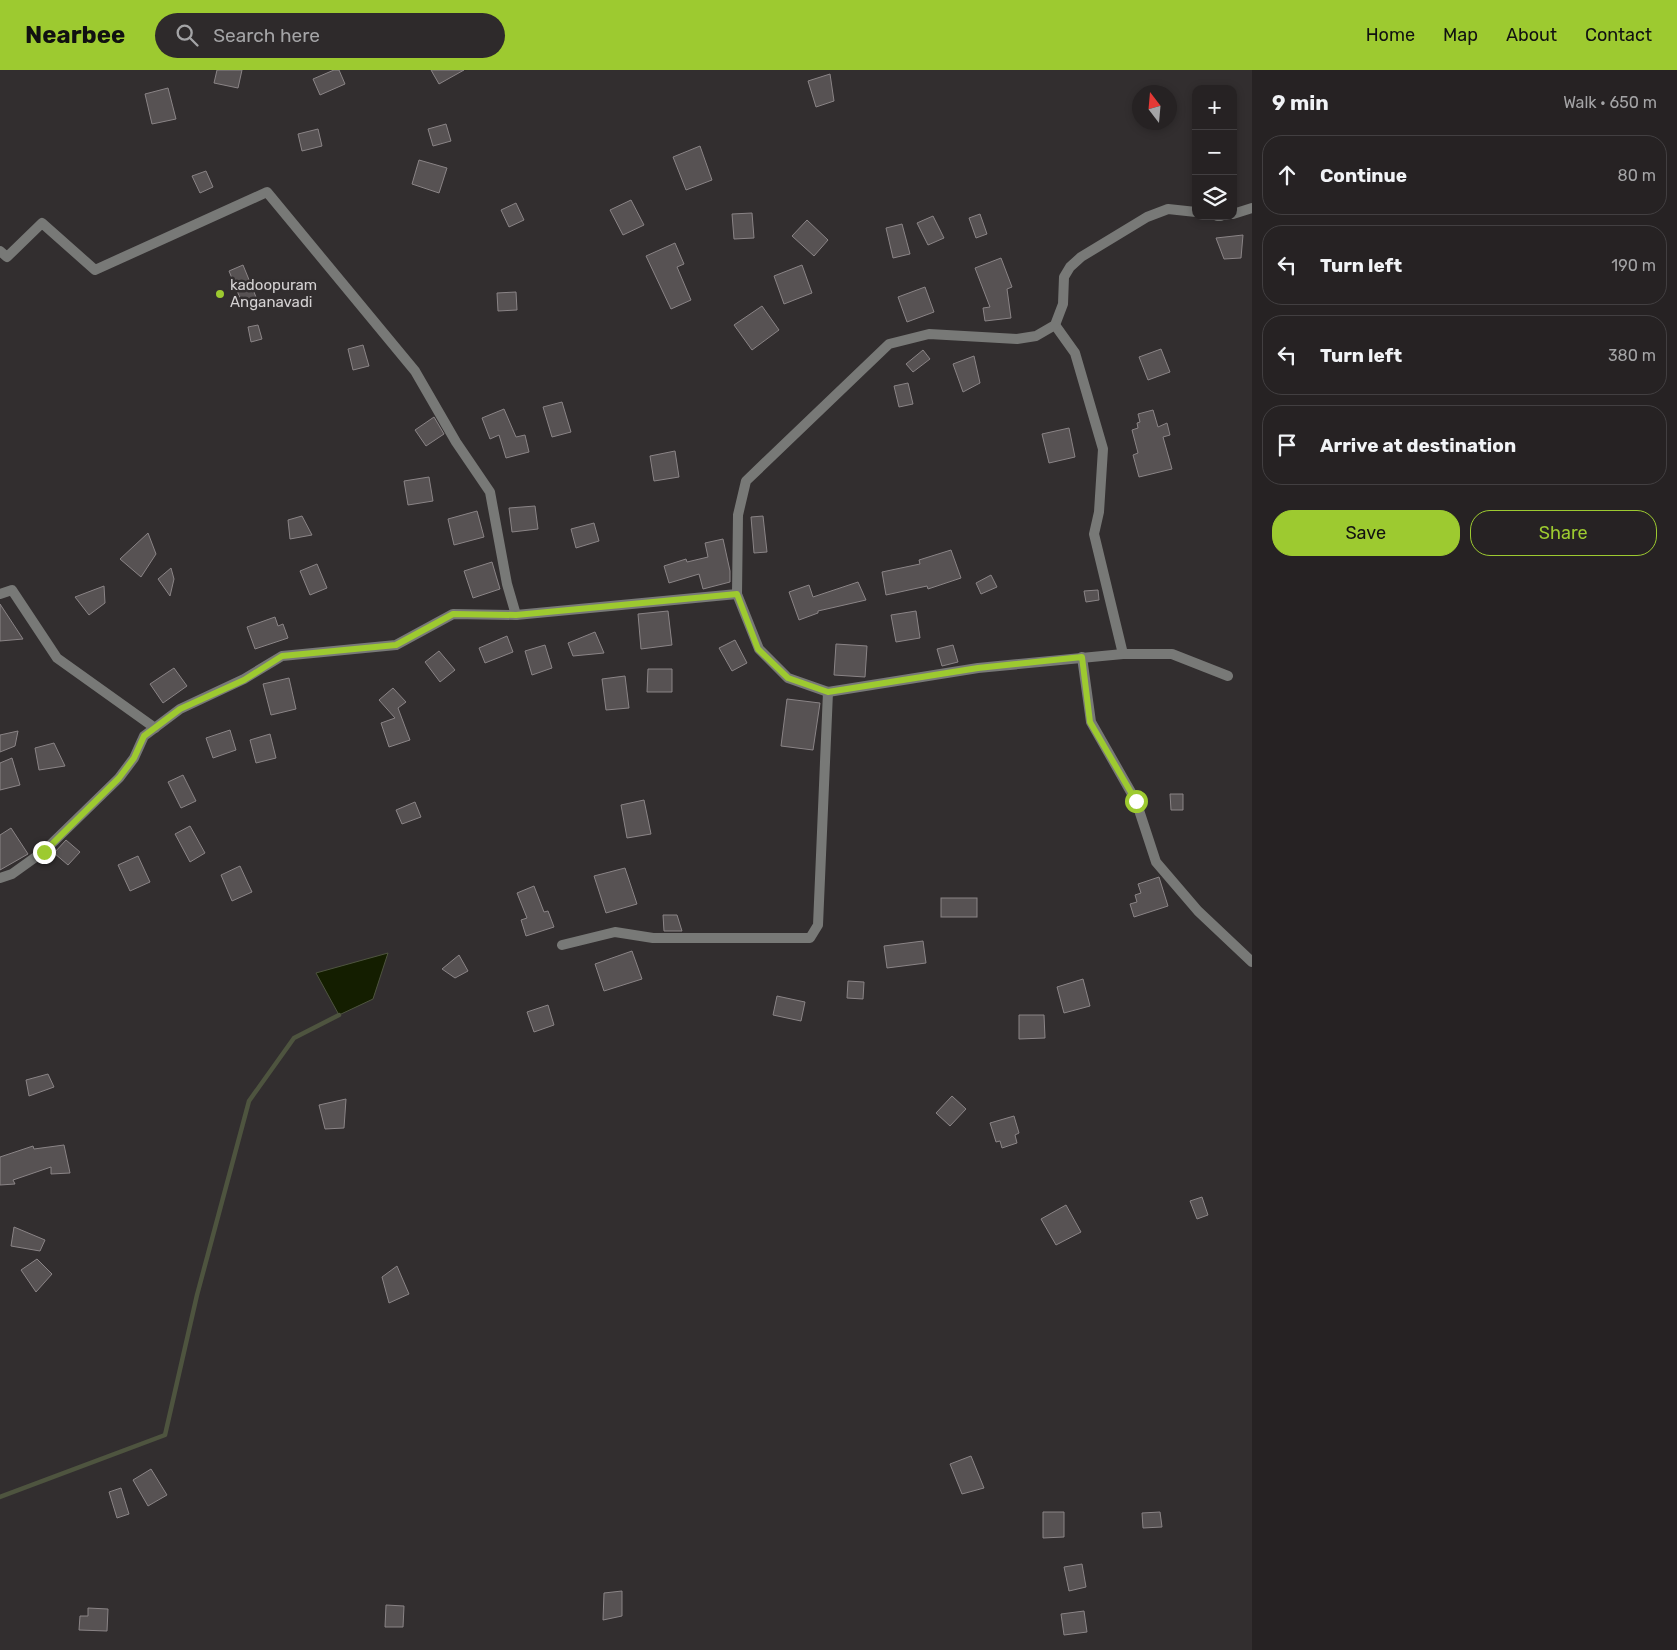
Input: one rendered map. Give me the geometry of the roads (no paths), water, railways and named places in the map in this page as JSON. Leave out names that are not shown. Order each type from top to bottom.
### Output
[{"type":"street","points":[[0,251],[7,257],[42,223],[95,270],[267,192],[415,371],[456,442],[490,492],[516,615]]},
{"type":"street","points":[[1237,213],[1252,208]]},
{"type":"street","points":[[1192,212],[1168,209],[1147,218],[1081,257],[1070,267],[1064,277],[1063,304],[1055,325],[1036,336],[1017,339],[929,334],[889,344],[746,481],[738,515],[737,594],[758,649],[788,678],[828,692],[978,668],[1123,654],[1172,654],[1228,676]]},
{"type":"street","points":[[1055,325],[1075,352],[1103,450],[1099,512],[1094,534],[1123,654]]},
{"type":"street","points":[[0,594],[12,590],[57,658],[155,728]]},
{"type":"street","points":[[0,878],[12,874],[44,852],[119,778],[134,758],[144,736],[180,709],[244,680],[282,656],[396,645],[453,614],[516,615],[737,594]]},
{"type":"street","points":[[1082,657],[1090,722],[1136,801],[1156,862],[1198,911],[1252,962]]},
{"type":"street","points":[[562,944],[615,932],[653,938],[810,938],[818,925],[828,692]]},
{"type":"waterway","points":[[0,1497],[165,1435],[197,1295],[249,1101],[294,1038],[339,1015]]},
{"type":"place","name":"kadoopuram Anganavadi","points":[[220,294]]}]
